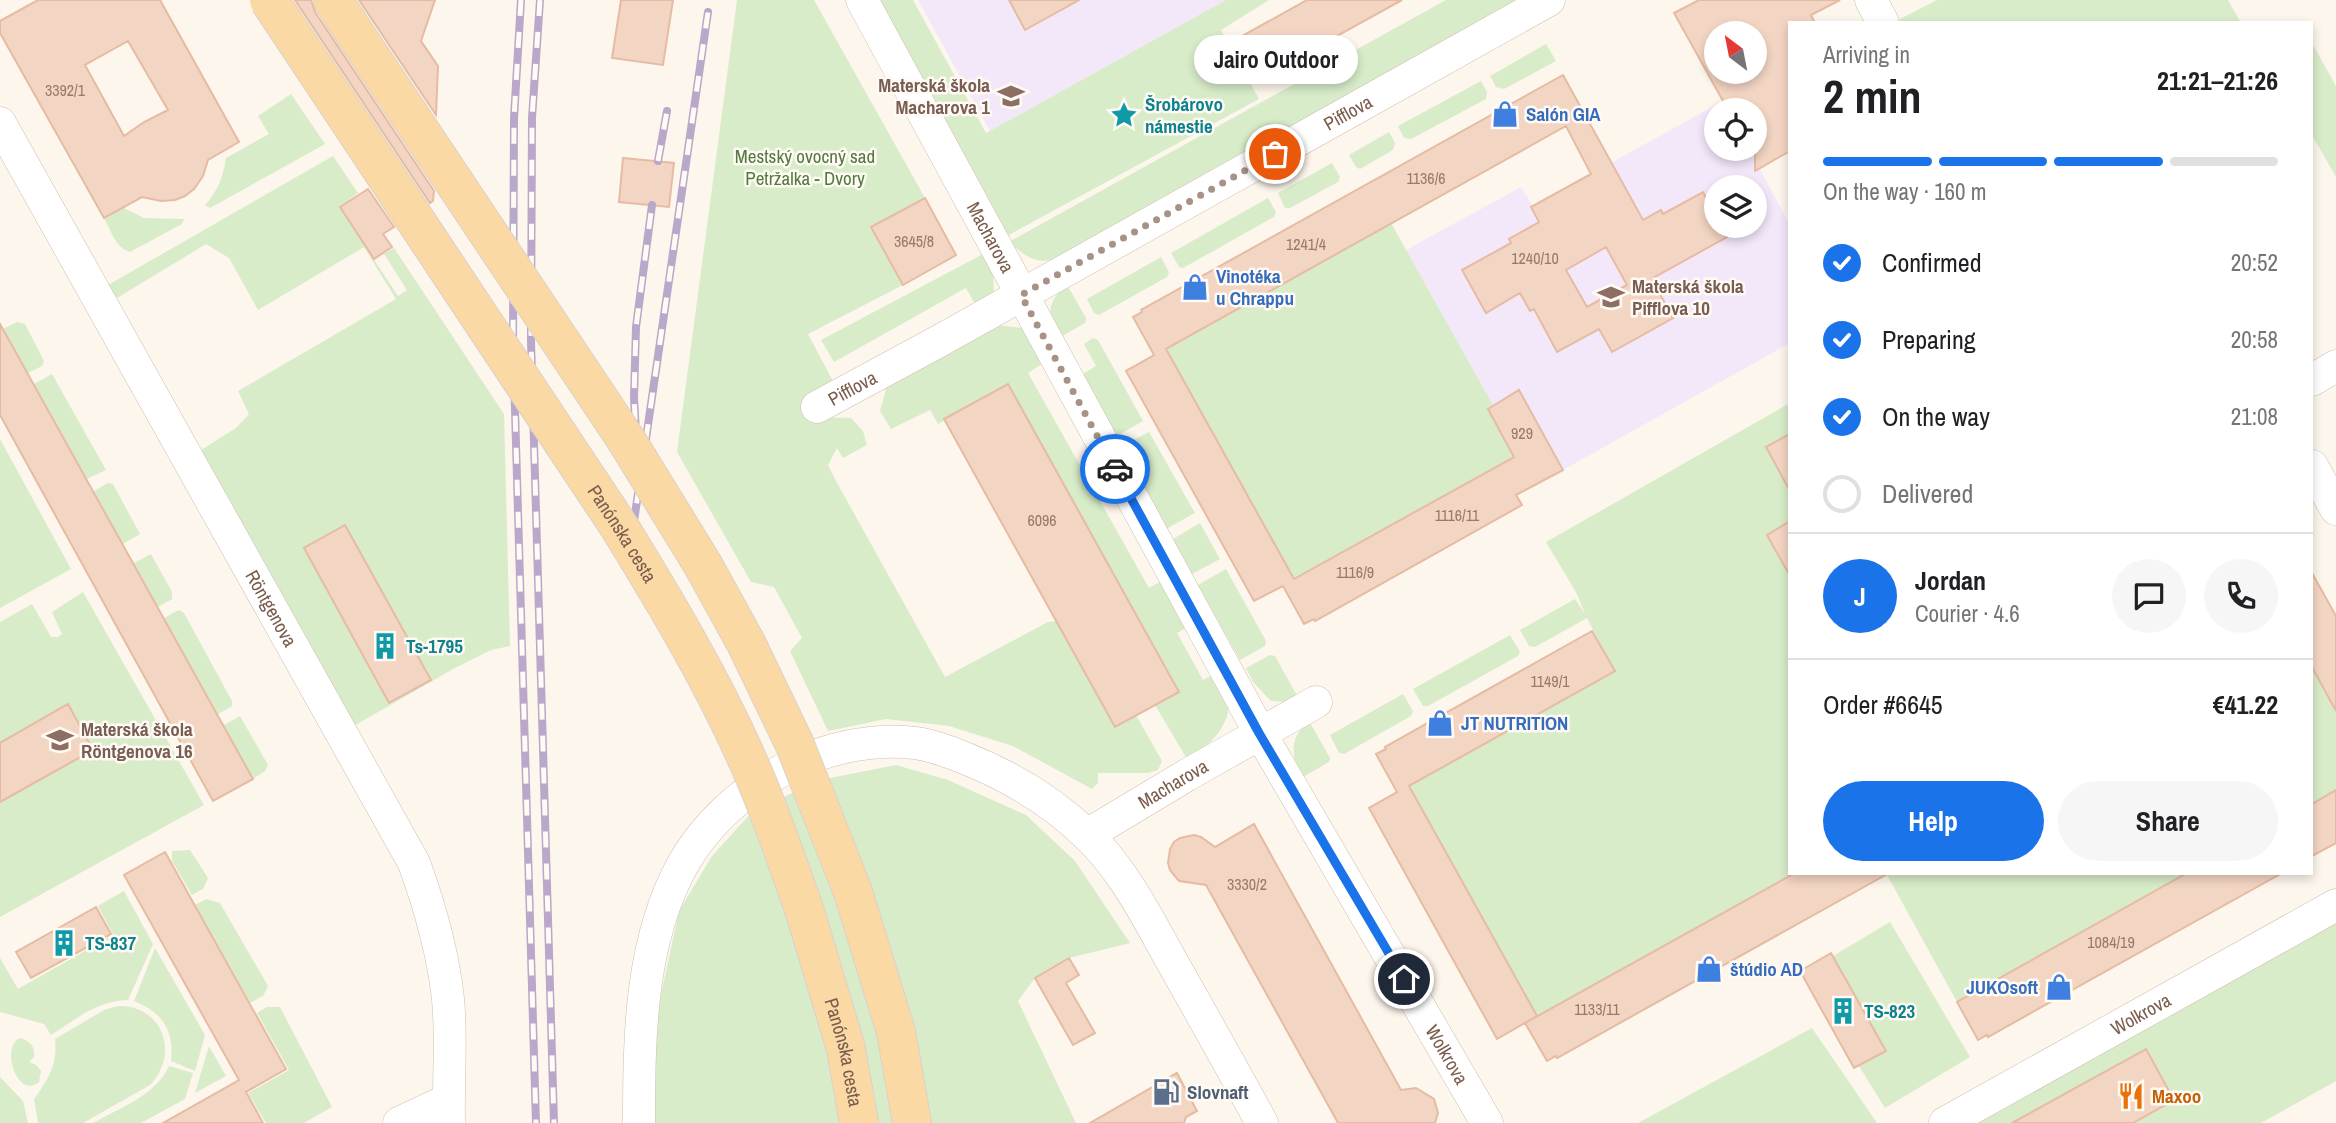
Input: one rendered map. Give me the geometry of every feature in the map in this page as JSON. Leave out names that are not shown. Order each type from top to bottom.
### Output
[{"type":"main road","name":"Panónska cesta","points":[[269,0],[585,475],[660,593],[707,678],[747,760],[804,909],[846,1049],[859,1123]]},
{"type":"main road","points":[[333,0],[625,438],[703,565],[746,643],[795,745],[853,892],[896,1032],[912,1123]]},
{"type":"street","name":"Macharova","points":[[862,0],[1259,733]]},
{"type":"street","name":"Pifflova","points":[[817,407],[1549,0]]},
{"type":"street","points":[[1871,0],[1882,21]]},
{"type":"street","name":"Röntgenova","points":[[0,123],[414,863],[429,908],[445,974],[449,1011],[449,1112]]},
{"type":"street","points":[[2313,379],[2336,366]]},
{"type":"street","points":[[2313,468],[2336,509]]},
{"type":"street","name":"Macharova","points":[[1087,835],[1316,702]]},
{"type":"street","name":"Wolkrova","points":[[1259,733],[1487,1123]]},
{"type":"street","points":[[639,1123],[643,1004],[654,940],[669,894],[684,863],[719,817],[742,796],[772,775],[838,750],[867,745],[916,743],[938,748],[984,766],[1034,792],[1087,835],[1118,872],[1143,911],[1262,1123]]},
{"type":"street","name":"Wolkrova","points":[[1945,1123],[2336,905]]},
{"type":"street","points":[[399,1123],[449,1112]]},
{"type":"shaded area","name":"Materská škola Macharova 1","points":[[918,0],[1226,0],[990,131]]},
{"type":"shaded area","name":"Materská škola Pifflova 10","points":[[1704,112],[1704,161],[1755,161],[1763,175],[1704,175],[1704,238],[1767,238],[1767,182],[1788,221],[1788,344],[1563,470],[1519,391],[1493,405],[1406,250],[1521,187],[1533,206]]},
{"type":"green space","name":"Mestský ovocný sad Petržalka - Dvory","points":[[737,0],[814,0],[925,198],[872,227],[903,285],[808,334],[834,383],[819,417],[851,418],[863,431],[867,445],[843,458],[837,448],[828,465],[836,481],[945,677],[1048,622],[1056,621],[1115,727],[1136,715],[1162,761],[1158,770],[1148,773],[1098,773],[1098,783],[1092,789],[1013,746],[949,726],[886,719],[828,731],[790,651],[802,638],[774,587],[751,582],[677,452]]},
{"type":"green space","name":"Šrobárovo námestie","points":[[877,0],[913,0],[986,133],[1226,0],[1269,0],[1221,30],[1259,99],[1005,237]]},
{"type":"green space","points":[[1446,0],[1531,0],[1076,255],[1047,261],[1033,259],[1009,242]]},
{"type":"green space","points":[[1937,0],[2228,0],[2240,21],[1898,21]]},
{"type":"green space","points":[[1546,44],[1556,61],[1504,89],[1496,87],[1490,76]]},
{"type":"green space","points":[[2313,45],[2336,86],[2336,177],[2313,137]]},
{"type":"green space","points":[[1481,81],[1487,92],[1486,99],[1411,139],[1404,138],[1398,126]]},
{"type":"green space","points":[[291,94],[325,144],[210,208],[205,205],[219,183],[226,158],[269,134],[258,116]]},
{"type":"green space","points":[[1389,132],[1395,143],[1393,150],[1360,169],[1356,167],[1349,155]]},
{"type":"green space","points":[[333,156],[358,193],[339,207],[398,296],[407,290],[384,254],[394,248],[504,414],[510,646],[491,650],[453,669],[352,727],[201,450],[236,428],[249,414],[238,391],[396,299],[364,247],[258,310],[229,258],[206,244],[117,298],[108,285]]},
{"type":"green space","points":[[1332,163],[1340,177],[1338,182],[1290,208],[1285,208],[1278,193]]},
{"type":"green space","points":[[1268,198],[1276,212],[1274,217],[1183,268],[1179,267],[1171,253]]},
{"type":"green space","points":[[122,207],[144,218],[184,219],[182,224],[130,252],[117,243],[104,218]]},
{"type":"green space","points":[[1391,223],[1493,405],[1488,409],[1515,457],[1294,579],[1166,349]]},
{"type":"green space","points":[[983,254],[993,268],[994,293],[975,304],[966,288],[834,362],[821,340]]},
{"type":"green space","points":[[1161,257],[1169,272],[1167,277],[1099,315],[1094,313],[1087,299]]},
{"type":"green space","points":[[1066,283],[1086,318],[1085,323],[1059,338],[1050,309]]},
{"type":"green space","points":[[17,322],[25,324],[44,361],[42,366],[28,373],[3,329]]},
{"type":"green space","points":[[996,325],[1022,328],[1045,362],[1028,373],[1149,588],[1167,578],[1193,624],[1177,633],[1203,680],[1220,671],[1229,700],[1225,722],[1209,743],[1187,759],[1155,705],[1179,691],[1008,384],[938,424],[930,410],[891,429],[880,411],[888,382]]},
{"type":"green space","points":[[1093,338],[1098,340],[1143,421],[1115,437],[1081,375],[1096,366],[1084,344]]},
{"type":"green space","points":[[52,374],[106,470],[87,479],[34,384]]},
{"type":"green space","points":[[1788,404],[1788,875],[1791,875],[1537,1016],[1409,786],[1614,671],[1587,618],[1535,647],[1529,646],[1520,630],[1575,599],[1585,614],[1577,594],[1546,542]]},
{"type":"green space","points":[[1149,432],[1195,513],[1166,529],[1120,447]]},
{"type":"green space","points":[[0,439],[71,569],[0,608]]},
{"type":"green space","points":[[108,483],[113,484],[140,534],[123,544],[94,491]]},
{"type":"green space","points":[[1200,523],[1220,559],[1192,574],[1173,539]]},
{"type":"green space","points":[[151,554],[172,592],[172,599],[158,607],[134,563]]},
{"type":"green space","points":[[1226,569],[1266,641],[1265,646],[1240,660],[1198,585]]},
{"type":"green space","name":"Materská škola Röntgenova 16","points":[[83,592],[204,805],[0,917],[0,622],[32,604],[51,637],[58,637],[62,634],[52,612]]},
{"type":"green space","points":[[179,610],[184,613],[232,701],[232,706],[218,714],[164,618]]},
{"type":"green space","points":[[1510,635],[1520,652],[1518,656],[1428,706],[1423,706],[1413,689]]},
{"type":"green space","points":[[1270,655],[1275,656],[1299,699],[1290,702],[1271,701],[1253,682],[1246,668]]},
{"type":"green space","points":[[2313,669],[2336,711],[2336,790],[2313,803]]},
{"type":"green space","points":[[1403,694],[1413,711],[1411,716],[1344,754],[1339,753],[1330,735]]},
{"type":"green space","points":[[240,716],[268,765],[265,771],[253,779],[224,725]]},
{"type":"green space","points":[[1309,721],[1330,758],[1329,762],[1303,777],[1296,762],[1294,748],[1298,734]]},
{"type":"green space","points":[[896,765],[948,780],[1026,815],[1075,861],[1130,943],[1069,958],[1035,978],[1018,1001],[1076,1123],[654,1123],[653,1062],[660,999],[679,911],[712,856],[752,812],[820,780]]},
{"type":"green space","points":[[190,850],[208,878],[203,889],[192,895],[172,861],[172,851]]},
{"type":"green space","points":[[1887,875],[2184,875],[1957,1002]]},
{"type":"green space","points":[[124,891],[153,944],[128,1000],[97,1007],[51,1035],[44,1024],[0,1012],[0,958],[18,989],[113,935],[98,906]]},
{"type":"green space","points":[[206,899],[220,903],[268,986],[263,996],[250,1003],[195,905]]},
{"type":"green space","points":[[2336,918],[2336,1081],[2261,1123],[1969,1123]]},
{"type":"green space","points":[[1890,922],[1970,1057],[1885,1108],[1859,1066],[1886,1051],[1833,956]]},
{"type":"green space","points":[[155,948],[205,1035],[195,1071],[171,1061],[171,1040],[164,1024],[152,1011],[134,1001]]},
{"type":"green space","points":[[118,1006],[134,1008],[156,1022],[165,1046],[159,1073],[150,1085],[83,1123],[38,1123],[34,1099],[51,1071],[56,1048],[55,1039],[104,1010]]},
{"type":"green space","points":[[267,1007],[280,1007],[332,1107],[304,1123],[266,1123],[248,1093],[289,1070],[257,1013]]},
{"type":"green space","points":[[1812,1028],[1877,1123],[1638,1123]]},
{"type":"green space","points":[[20,1038],[31,1044],[34,1057],[29,1062],[41,1071],[39,1082],[31,1086],[18,1078],[11,1060],[14,1043]]},
{"type":"green space","points":[[209,1046],[226,1076],[195,1093]]},
{"type":"green space","points":[[169,1066],[193,1073],[185,1099],[141,1123],[93,1123],[146,1093]]},
{"type":"green space","points":[[0,1077],[23,1101],[28,1123],[0,1123]]},
{"type":"building","points":[[38,0],[160,0],[239,142],[208,160],[203,176],[185,196],[161,201],[142,197],[104,218],[0,33],[0,21]],"holes":[[[128,41],[168,110],[124,136],[85,65]]]},
{"type":"building","points":[[295,0],[311,0],[315,12],[434,191],[433,201],[430,203]]},
{"type":"building","points":[[359,0],[435,0],[421,41],[438,66],[436,115]]},
{"type":"building","points":[[621,0],[673,0],[663,65],[612,58]]},
{"type":"building","points":[[1009,0],[1079,0],[1025,30]]},
{"type":"building","points":[[1307,0],[1402,0],[1266,75],[1244,35]]},
{"type":"building","points":[[1699,0],[1840,0],[1811,15],[1814,21],[1788,21],[1788,152],[1755,171],[1755,161],[1767,161],[1767,98],[1721,98],[1714,84],[1768,84],[1768,21],[1704,21],[1704,67],[1674,13]]},
{"type":"building","points":[[1563,75],[1643,220],[1661,210],[1663,214],[1703,192],[1704,238],[1725,238],[1655,277],[1663,292],[1660,294],[1673,318],[1612,352],[1599,329],[1557,352],[1534,309],[1530,311],[1520,293],[1486,313],[1462,270],[1511,243],[1509,239],[1539,222],[1531,207],[1591,174],[1566,126],[1166,349],[1294,579],[1514,457],[1488,409],[1519,390],[1563,470],[1516,495],[1522,505],[1315,621],[1314,619],[1304,624],[1283,586],[1254,601],[1126,371],[1154,355],[1133,317],[1142,312],[1141,310]],"holes":[[[1606,247],[1627,285],[1587,307],[1566,270]]]},
{"type":"building","points":[[623,158],[674,163],[669,207],[619,202]]},
{"type":"building","points":[[368,189],[394,227],[383,234],[392,247],[374,259],[340,207]]},
{"type":"building","points":[[925,198],[956,255],[903,285],[871,227]]},
{"type":"building","points":[[0,324],[253,779],[213,801],[0,415]]},
{"type":"building","points":[[1008,384],[1179,692],[1115,727],[944,419]]},
{"type":"building","points":[[1788,435],[1788,487],[1766,447]]},
{"type":"building","points":[[1788,522],[1788,572],[1767,535]]},
{"type":"building","name":"Ts-1795","points":[[345,525],[431,680],[389,703],[304,548]]},
{"type":"building","points":[[2313,575],[2336,616],[2336,711],[2313,669]]},
{"type":"building","points":[[1592,631],[1615,671],[1409,786],[1537,1016],[1497,1039],[1369,808],[1397,792],[1376,754]]},
{"type":"building","points":[[68,704],[93,750],[0,802],[0,743]]},
{"type":"building","points":[[2336,790],[2336,843],[2313,855],[2313,803]]},
{"type":"building","points":[[1254,824],[1401,1090],[1416,1088],[1434,1099],[1438,1113],[1435,1123],[1338,1123],[1206,885],[1179,881],[1170,870],[1170,849],[1180,838],[1194,835],[1215,847]]},
{"type":"building","points":[[165,852],[286,1069],[246,1092],[263,1123],[163,1123],[239,1080],[124,875]]},
{"type":"building","points":[[1791,875],[1885,875],[1557,1058],[1556,1056],[1547,1061],[1525,1023]]},
{"type":"building","points":[[2183,875],[2278,875],[1988,1037],[1987,1035],[1978,1040],[1957,1002]]},
{"type":"building","name":"TS-837","points":[[96,907],[111,934],[31,978],[16,952]]},
{"type":"building","name":"TS-823","points":[[1831,953],[1886,1051],[1854,1068],[1800,971]]},
{"type":"building","points":[[1069,958],[1079,975],[1066,983],[1095,1033],[1073,1045],[1035,978]]},
{"type":"building","points":[[2146,1049],[2174,1100],[2133,1123],[2012,1123]]},
{"type":"building","name":"Slovnaft","points":[[1177,1073],[1197,1111],[1186,1117],[1184,1123],[1090,1123]]},
{"type":"railway","points":[[521,0],[514,118],[513,342],[536,1123]]},
{"type":"railway","points":[[540,0],[532,118],[531,341],[554,1123]]},
{"type":"railway","points":[[632,535],[708,12]]},
{"type":"railway","points":[[658,161],[667,111]]},
{"type":"railway","points":[[637,452],[634,398],[636,327],[652,205]]},
{"type":"way so far","points":[[1115,469],[1021,295],[1275,154]]},
{"type":"place","name":"Materská škola Macharova 1","points":[[1011,96]]},
{"type":"place","name":"Salón GIA","points":[[1505,114]]},
{"type":"place","name":"Šrobárovo námestie","points":[[1124,115]]},
{"type":"place","name":"Jairo Outdoor","points":[[1275,154]]},
{"type":"place","name":"Vinotéka u Chrappu","points":[[1195,287]]},
{"type":"place","name":"Materská škola Pifflova 10","points":[[1611,297]]},
{"type":"place","name":"Ts-1795","points":[[385,646]]},
{"type":"place","name":"JT NUTRITION","points":[[1440,723]]},
{"type":"place","name":"Materská škola Röntgenova 16","points":[[60,740]]},
{"type":"place","name":"TS-837","points":[[64,943]]},
{"type":"place","name":"štúdio AD","points":[[1709,969]]},
{"type":"place","name":"JUKOsoft","points":[[2059,987]]},
{"type":"place","name":"TS-823","points":[[1843,1011]]},
{"type":"place","name":"Slovnaft","points":[[1166,1092]]},
{"type":"place","name":"Maxoo","points":[[2131,1096]]},
{"type":"route","points":[[1115,469],[1259,733],[1404,979]]}]
